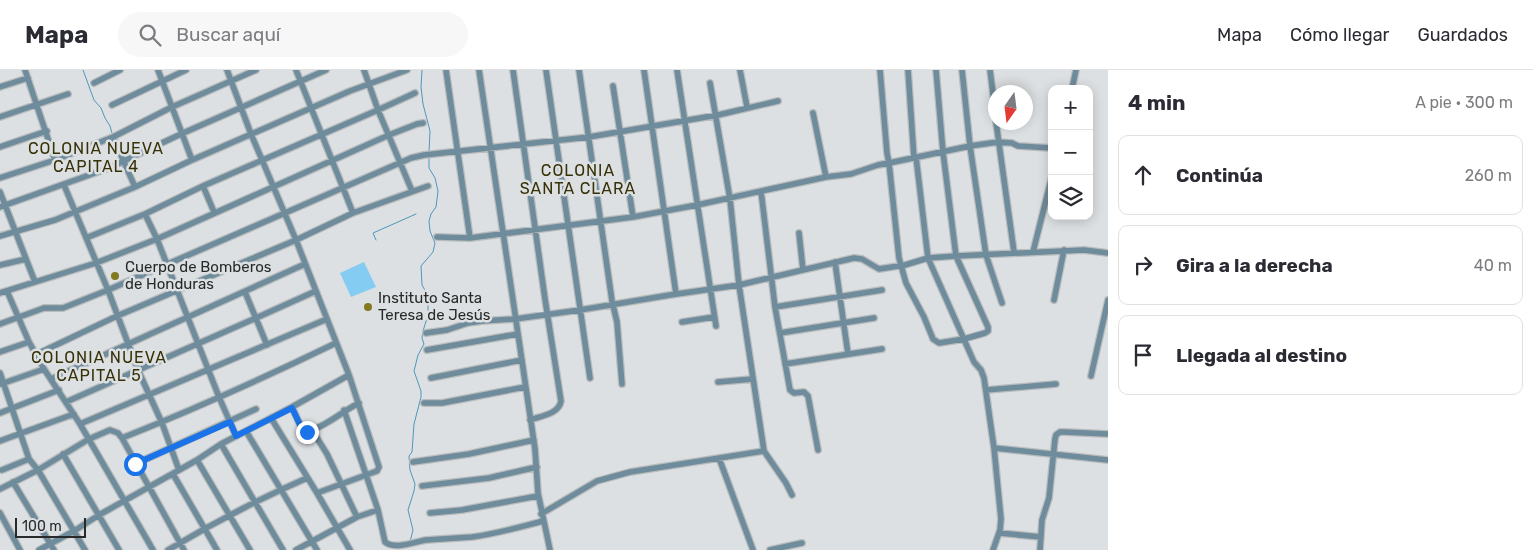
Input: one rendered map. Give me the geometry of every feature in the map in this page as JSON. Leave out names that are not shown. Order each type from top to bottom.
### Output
[{"type":"street","points":[[25,70],[55,160]]},
{"type":"street","points":[[94,83],[120,70]]},
{"type":"street","points":[[158,70],[192,160]]},
{"type":"street","points":[[112,105],[186,70]]},
{"type":"street","points":[[226,70],[250,134],[296,240],[349,375],[379,467],[377,471],[317,493]]},
{"type":"street","points":[[0,178],[55,160],[113,137],[172,107],[256,70]]},
{"type":"street","points":[[296,70],[353,213]]},
{"type":"street","points":[[3,206],[124,162],[326,70]]},
{"type":"street","points":[[364,70],[378,110],[412,192]]},
{"type":"street","points":[[0,236],[55,220],[135,187],[250,134],[368,84],[407,70]]},
{"type":"street","points":[[446,70],[470,238]]},
{"type":"street","points":[[479,70],[534,440],[538,496],[550,550]]},
{"type":"street","points":[[513,70],[562,401],[557,410],[530,420]]},
{"type":"street","points":[[546,70],[590,378]]},
{"type":"street","points":[[579,70],[617,322],[622,384]]},
{"type":"street","points":[[644,70],[676,294]]},
{"type":"street","points":[[677,70],[716,326]]},
{"type":"street","points":[[740,70],[747,107]]},
{"type":"street","points":[[880,70],[887,153],[890,163],[901,265],[906,283],[933,339],[939,343],[985,333],[988,331],[988,327],[956,256],[943,152],[936,70]]},
{"type":"street","points":[[908,70],[915,157],[928,258],[974,362],[984,378],[994,448],[1001,519],[999,533],[993,550]]},
{"type":"street","points":[[962,70],[970,146],[986,255],[1002,302]]},
{"type":"street","points":[[990,70],[992,85]]},
{"type":"street","points":[[1073,85],[1076,70]]},
{"type":"street","points":[[0,87],[28,78]]},
{"type":"street","points":[[710,83],[730,198],[739,285],[764,451],[792,495]]},
{"type":"street","points":[[614,86],[633,217]]},
{"type":"street","points":[[86,238],[145,214],[261,160],[415,93]]},
{"type":"street","points":[[0,117],[68,94]]},
{"type":"street","points":[[0,324],[44,308],[63,308],[108,290],[400,162],[429,155],[621,132],[716,116],[778,101]]},
{"type":"street","points":[[813,113],[826,177]]},
{"type":"street","points":[[0,293],[96,263],[332,162],[389,135],[423,123]]},
{"type":"street","points":[[997,130],[1014,252]]},
{"type":"street","points":[[0,147],[46,132]]},
{"type":"street","points":[[113,137],[135,187]]},
{"type":"street","points":[[438,237],[470,238],[633,217],[826,177],[851,174],[878,164],[970,146],[998,142],[1012,143],[1018,146],[1048,148]]},
{"type":"street","points":[[64,185],[108,290],[138,370],[162,423],[176,472],[217,550]]},
{"type":"street","points":[[203,186],[214,212]]},
{"type":"street","points":[[37,354],[117,316],[296,240],[353,213],[428,186]]},
{"type":"street","points":[[761,191],[775,307],[790,390],[794,393],[804,392],[808,396],[818,450]]},
{"type":"street","points":[[0,192],[3,206],[16,232],[36,282]]},
{"type":"street","points":[[1034,252],[1048,193]]},
{"type":"street","points":[[145,214],[157,238],[208,371],[236,436]]},
{"type":"street","points":[[799,233],[803,270]]},
{"type":"street","points":[[1054,300],[1064,250]]},
{"type":"street","points":[[426,333],[448,330],[468,323],[548,315],[739,285],[854,258],[862,259],[879,269],[910,264],[928,258],[956,256],[1064,250],[1108,253]]},
{"type":"street","points":[[0,265],[26,258]]},
{"type":"street","points":[[835,262],[848,354]]},
{"type":"street","points":[[50,379],[305,264]]},
{"type":"street","points":[[775,307],[882,290]]},
{"type":"street","points":[[7,291],[29,342],[44,369],[74,414],[153,550]]},
{"type":"street","points":[[66,402],[316,291]]},
{"type":"street","points":[[245,292],[267,345]]},
{"type":"street","points":[[1091,376],[1108,300]]},
{"type":"street","points":[[682,322],[714,317]]},
{"type":"street","points":[[780,333],[874,318]]},
{"type":"street","points":[[80,424],[150,396],[327,319]]},
{"type":"street","points":[[427,350],[518,334]]},
{"type":"street","points":[[0,352],[29,342]]},
{"type":"street","points":[[122,438],[162,423],[336,343]]},
{"type":"street","points":[[785,364],[882,349]]},
{"type":"street","points":[[431,378],[522,360]]},
{"type":"street","points":[[2,384],[44,369]]},
{"type":"street","points":[[0,373],[2,384],[30,459],[85,550]]},
{"type":"street","points":[[39,550],[197,460],[221,444],[292,408],[349,375]]},
{"type":"street","points":[[718,382],[753,379]]},
{"type":"street","points":[[986,390],[1056,384]]},
{"type":"street","points":[[424,403],[442,403],[525,387]]},
{"type":"street","points":[[0,413],[59,390]]},
{"type":"street","points":[[292,408],[302,429],[307,432],[319,428],[344,410],[359,403]]},
{"type":"street","points":[[135,464],[256,410]]},
{"type":"street","points":[[344,410],[378,510],[385,542],[389,545],[395,546],[424,540],[506,531],[543,521]]},
{"type":"street","points":[[0,441],[74,414]]},
{"type":"street","points":[[271,418],[350,550]]},
{"type":"street","points":[[0,489],[38,470],[88,440],[110,430],[118,433],[122,438],[184,550]]},
{"type":"street","points":[[312,430],[327,454],[358,517]]},
{"type":"street","points":[[246,431],[317,550]]},
{"type":"street","points":[[1040,550],[1042,520],[1049,498],[1052,454],[1056,435],[1060,432],[1108,434]]},
{"type":"street","points":[[413,462],[469,454],[534,440]]},
{"type":"street","points":[[221,444],[254,504],[283,550]]},
{"type":"street","points":[[994,448],[1108,460]]},
{"type":"street","points":[[541,514],[597,481],[630,472],[764,451]]},
{"type":"street","points":[[63,454],[119,550]]},
{"type":"street","points":[[719,458],[752,550]]},
{"type":"street","points":[[2,470],[30,459]]},
{"type":"street","points":[[197,460],[250,550]]},
{"type":"street","points":[[422,486],[489,478],[537,467]]},
{"type":"street","points":[[168,550],[205,528],[308,478]]},
{"type":"street","points":[[13,482],[54,550]]},
{"type":"street","points":[[430,513],[462,510],[538,496]]},
{"type":"street","points":[[296,550],[358,517],[378,510]]},
{"type":"street","points":[[0,513],[20,550]]},
{"type":"street","points":[[999,533],[1041,537]]},
{"type":"street","points":[[770,550],[802,543]]},
{"type":"shaded area","points":[[364,262],[376,287],[351,297],[340,273]]},
{"type":"waterway","points":[[83,70],[94,100],[101,108],[112,133]]},
{"type":"waterway","points":[[422,70],[423,104],[430,131],[429,152]]},
{"type":"waterway","points":[[410,542],[413,530],[408,510],[415,484],[410,470],[409,456],[412,452],[414,424],[421,397],[421,391],[414,371],[418,355],[424,344],[422,338],[428,315],[427,294],[422,285],[421,266],[433,252],[435,243],[430,231],[429,221],[436,207],[438,191],[435,178],[429,168],[429,156]]},
{"type":"waterway","points":[[376,240],[373,233],[416,214]]},
{"type":"place","name":"Cuerpo de Bomberos de Honduras","points":[[115,276]]},
{"type":"place","name":"Instituto Santa Teresa de Jesús","points":[[368,307]]},
{"type":"district","name":"COLONIA NUEVA CAPITAL 4","points":[[96,157]]},
{"type":"district","name":"COLONIA SANTA CLARA","points":[[578,179]]},
{"type":"district","name":"COLONIA NUEVA CAPITAL 5","points":[[99,366]]},
{"type":"route","points":[[135,464],[230,422],[236,436],[292,408],[302,429],[307,432]]}]
